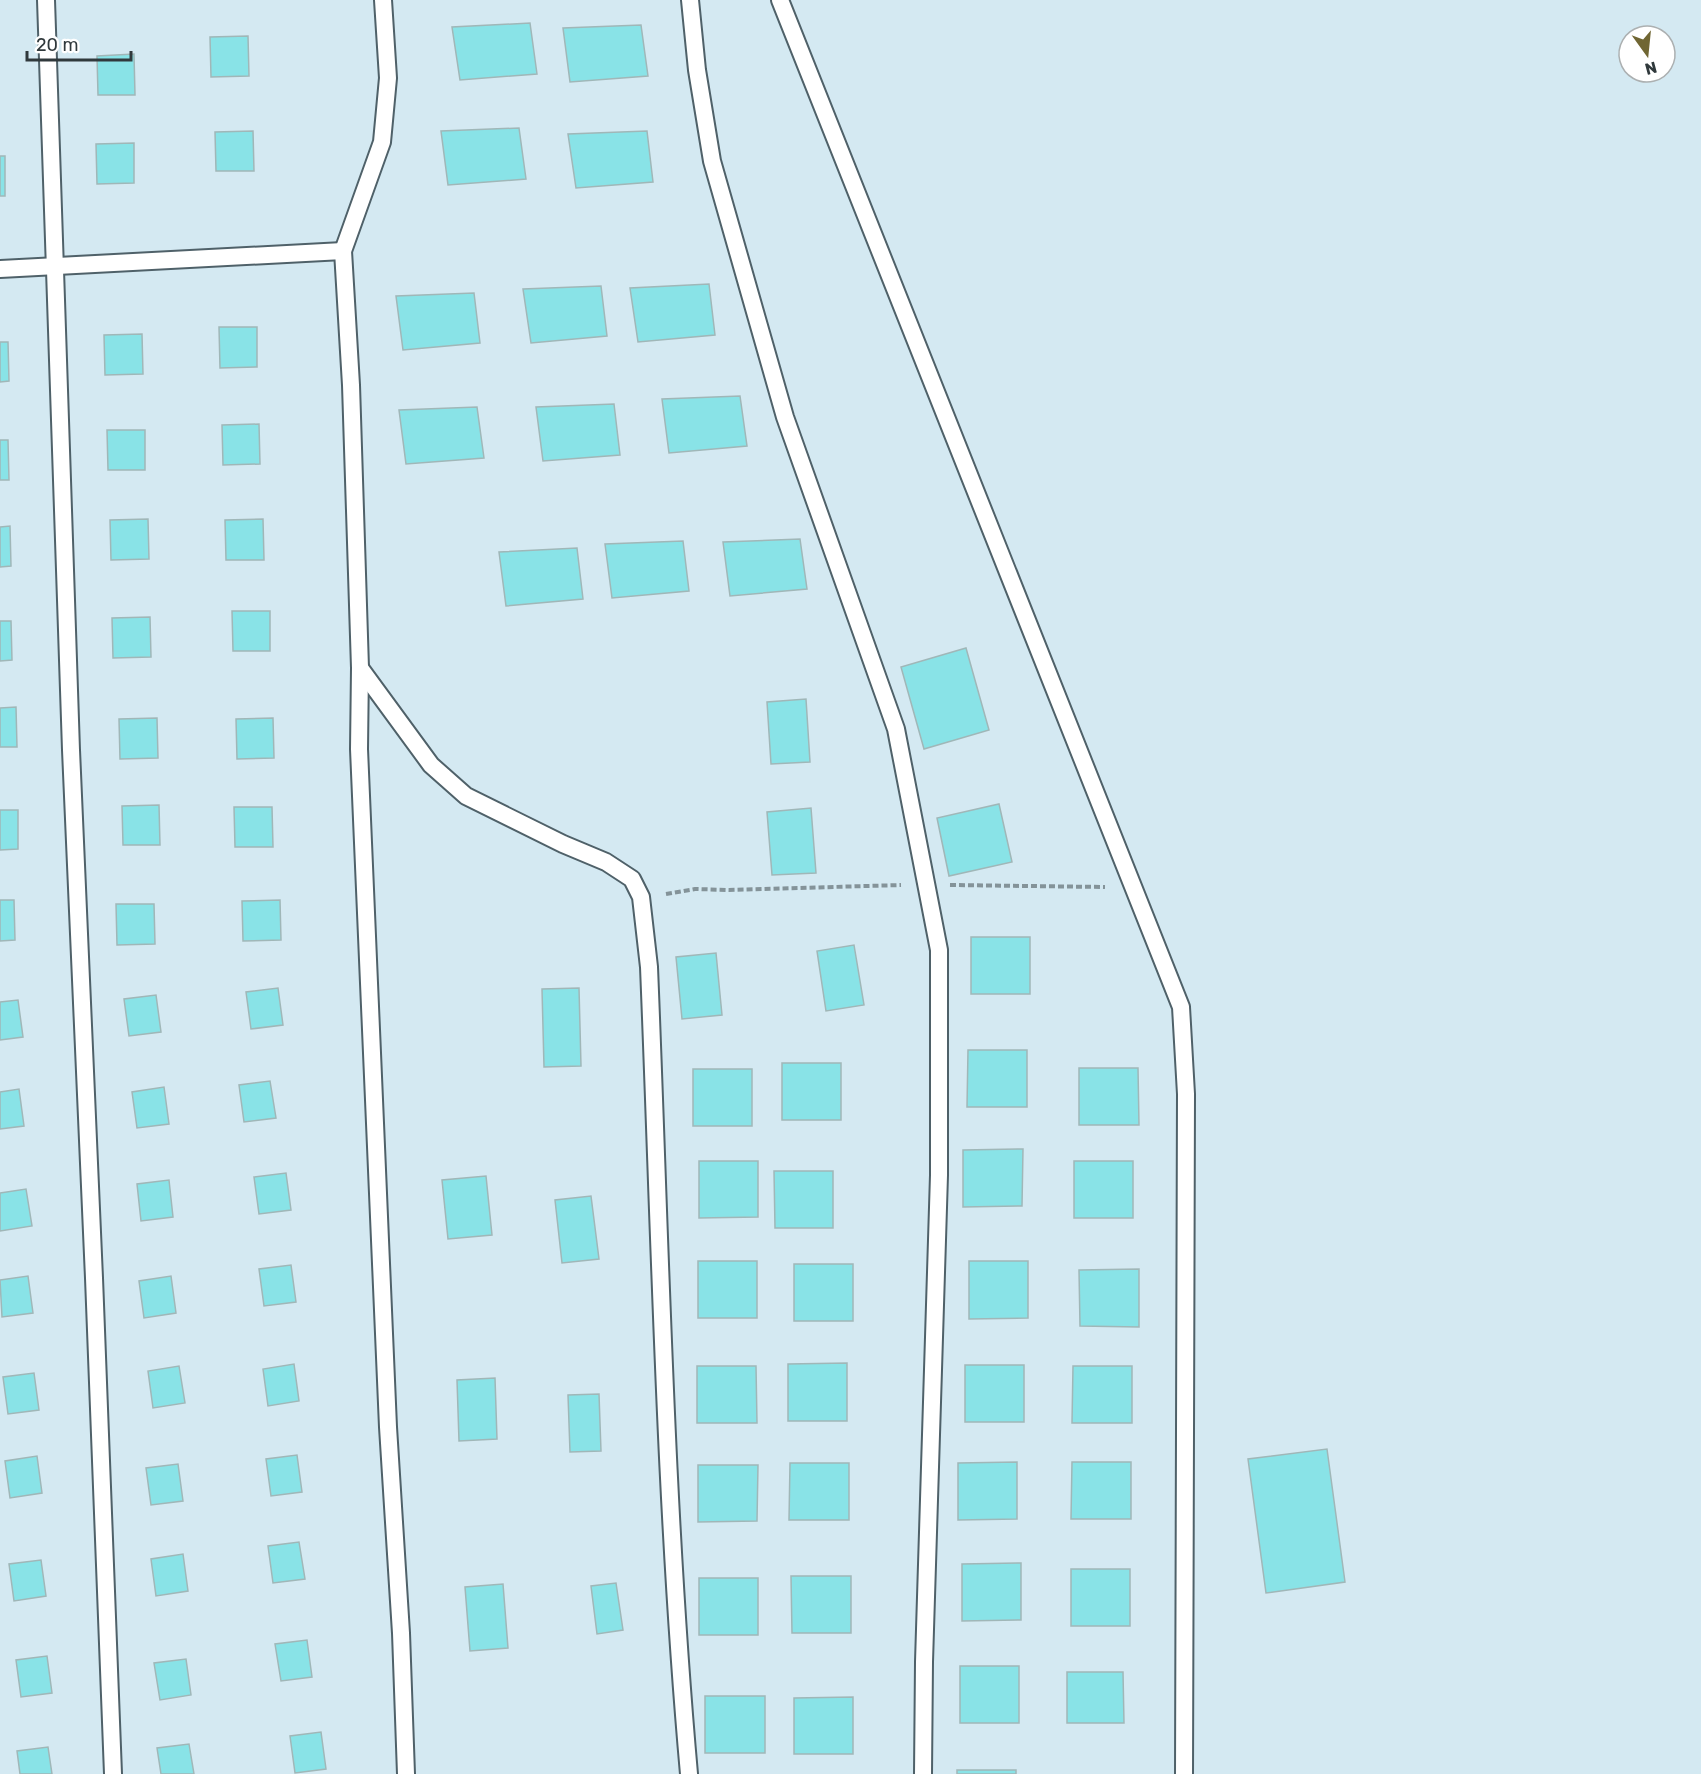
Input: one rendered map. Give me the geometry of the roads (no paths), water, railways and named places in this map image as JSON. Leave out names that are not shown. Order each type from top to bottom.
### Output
[{"type":"lane","points":[[46,0],[71,750],[113,1774]]},
{"type":"lane","points":[[383,0],[388,78],[382,142],[343,251],[351,385],[360,668],[359,749],[388,1427],[401,1633],[406,1774]]},
{"type":"lane","points":[[690,0],[697,70],[712,161],[785,417],[896,729],[939,950],[939,1175],[924,1650],[923,1774]]},
{"type":"lane","points":[[780,0],[1181,1007],[1186,1094],[1184,1774]]},
{"type":"lane","points":[[0,269],[343,251]]},
{"type":"lane","points":[[360,668],[431,765],[466,796],[563,844],[606,862],[632,879],[642,897],[649,967],[667,1426],[689,1774]]}]
